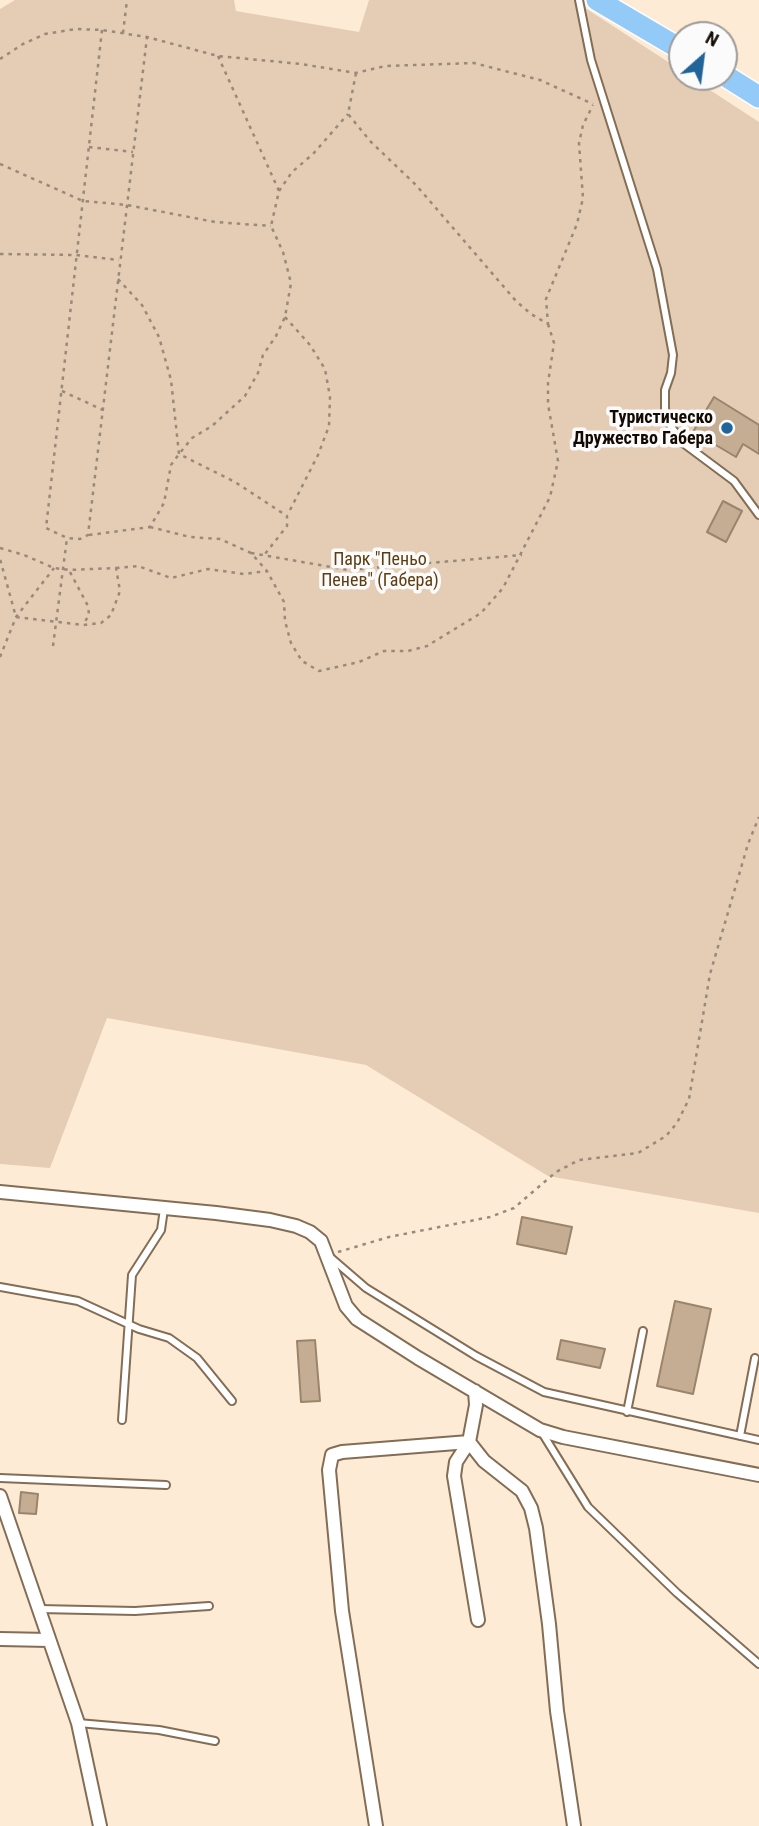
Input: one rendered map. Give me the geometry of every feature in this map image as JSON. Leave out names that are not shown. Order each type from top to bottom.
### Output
[{"type":"main road","points":[[597,0],[668,42]]},
{"type":"main road","points":[[738,84],[759,97]]},
{"type":"street","points":[[0,1192],[270,1220],[296,1226],[321,1241],[346,1306],[357,1320],[540,1430],[563,1437],[759,1475]]},
{"type":"street","points":[[475,1391],[469,1442],[456,1462],[454,1476],[478,1620]]},
{"type":"street","points":[[376,1826],[342,1611],[329,1461],[332,1455],[342,1452],[469,1442]]},
{"type":"street","points":[[469,1442],[484,1461],[522,1491],[531,1508],[549,1624],[557,1711],[574,1826]]},
{"type":"street","points":[[0,1496],[78,1723],[100,1826]]},
{"type":"street","points":[[0,1639],[49,1640]]},
{"type":"lane","points":[[579,0],[591,60],[657,269],[667,314],[673,355],[665,390],[670,425],[683,443],[734,481],[759,515]]},
{"type":"lane","points":[[122,1420],[132,1275],[161,1230],[164,1209]]},
{"type":"lane","points":[[328,1255],[366,1288],[514,1378],[544,1392],[759,1440]]},
{"type":"lane","points":[[0,1287],[78,1301],[128,1324],[169,1338],[186,1348],[232,1401]]},
{"type":"lane","points":[[627,1412],[643,1331]]},
{"type":"lane","points":[[740,1436],[755,1358]]},
{"type":"lane","points":[[540,1430],[588,1507],[677,1594],[759,1664]]},
{"type":"lane","points":[[0,1478],[166,1485]]},
{"type":"lane","points":[[37,1609],[135,1611],[209,1606]]},
{"type":"lane","points":[[78,1723],[159,1730],[215,1741]]},
{"type":"path","points":[[123,33],[127,0]]},
{"type":"path","points":[[0,59],[45,34],[76,29],[102,30],[147,37],[218,56],[301,64],[356,73],[385,66],[474,63],[540,79],[593,104]]},
{"type":"path","points":[[102,30],[46,528],[67,538],[80,539],[89,535],[150,527],[190,537],[220,539],[251,553],[348,570],[522,555]]},
{"type":"path","points":[[89,535],[147,37]]},
{"type":"path","points":[[218,56],[279,191]]},
{"type":"path","points":[[150,527],[164,503],[171,465],[178,454],[192,438],[212,426],[245,396],[258,373],[263,355],[285,317],[291,283],[283,252],[271,226],[279,191],[292,172],[313,154],[348,114],[356,73]]},
{"type":"path","points":[[251,553],[267,571],[284,602],[290,643],[302,661],[319,671],[359,662],[384,651],[408,651],[427,646],[481,613],[503,588],[550,497],[558,461],[548,404],[554,343],[548,324],[547,299],[577,224],[583,198],[579,143],[583,125],[600,89]]},
{"type":"path","points":[[348,114],[371,142],[416,184],[508,293],[531,314],[548,324]]},
{"type":"path","points":[[89,147],[133,152]]},
{"type":"path","points":[[0,163],[83,201],[127,205],[215,222],[271,226]]},
{"type":"path","points":[[0,254],[119,260]]},
{"type":"path","points":[[118,279],[142,305],[159,337],[171,380],[178,454]]},
{"type":"path","points":[[265,554],[287,526],[287,516],[330,426],[330,397],[325,369],[310,345],[285,317]]},
{"type":"path","points":[[62,391],[103,410]]},
{"type":"path","points":[[178,454],[235,482],[287,516]]},
{"type":"path","points":[[53,646],[67,538]]},
{"type":"path","points":[[0,548],[54,568],[69,570],[138,566],[172,578],[208,569],[244,574],[267,571]]},
{"type":"path","points":[[0,559],[16,617]]},
{"type":"path","points":[[0,657],[16,617],[54,568]]},
{"type":"path","points":[[16,617],[83,625],[101,623],[111,615],[120,591],[116,568]]},
{"type":"path","points":[[69,570],[88,606],[89,615],[83,625]]},
{"type":"path","points":[[328,1255],[390,1237],[490,1217],[514,1208],[556,1172],[579,1160],[638,1153],[666,1136],[677,1124],[688,1099],[710,974],[748,844],[759,817]]},
{"type":"green space","name":"Парк \"Пеньо Пенев\" (Габера)","points":[[15,0],[234,0],[236,11],[359,32],[369,0],[573,0],[668,62],[668,91],[711,91],[759,122],[759,1213],[548,1176],[366,1065],[107,1018],[50,1168],[0,1164],[0,9]]},
{"type":"building","name":"Туристическо Дружество Габера","points":[[714,397],[759,425],[759,454],[743,444],[736,457],[704,438],[701,443],[690,437]]},
{"type":"building","points":[[723,501],[742,511],[726,542],[707,532]]},
{"type":"building","points":[[522,1217],[572,1227],[566,1254],[517,1244]]},
{"type":"building","points":[[675,1301],[711,1309],[693,1394],[657,1386]]},
{"type":"building","points":[[315,1340],[320,1401],[301,1402],[297,1341]]},
{"type":"building","points":[[561,1340],[605,1349],[600,1368],[557,1359]]},
{"type":"building","points":[[21,1492],[38,1494],[36,1514],[19,1513]]},
{"type":"place","name":"Туристическо Дружество Габера","points":[[727,428]]}]
